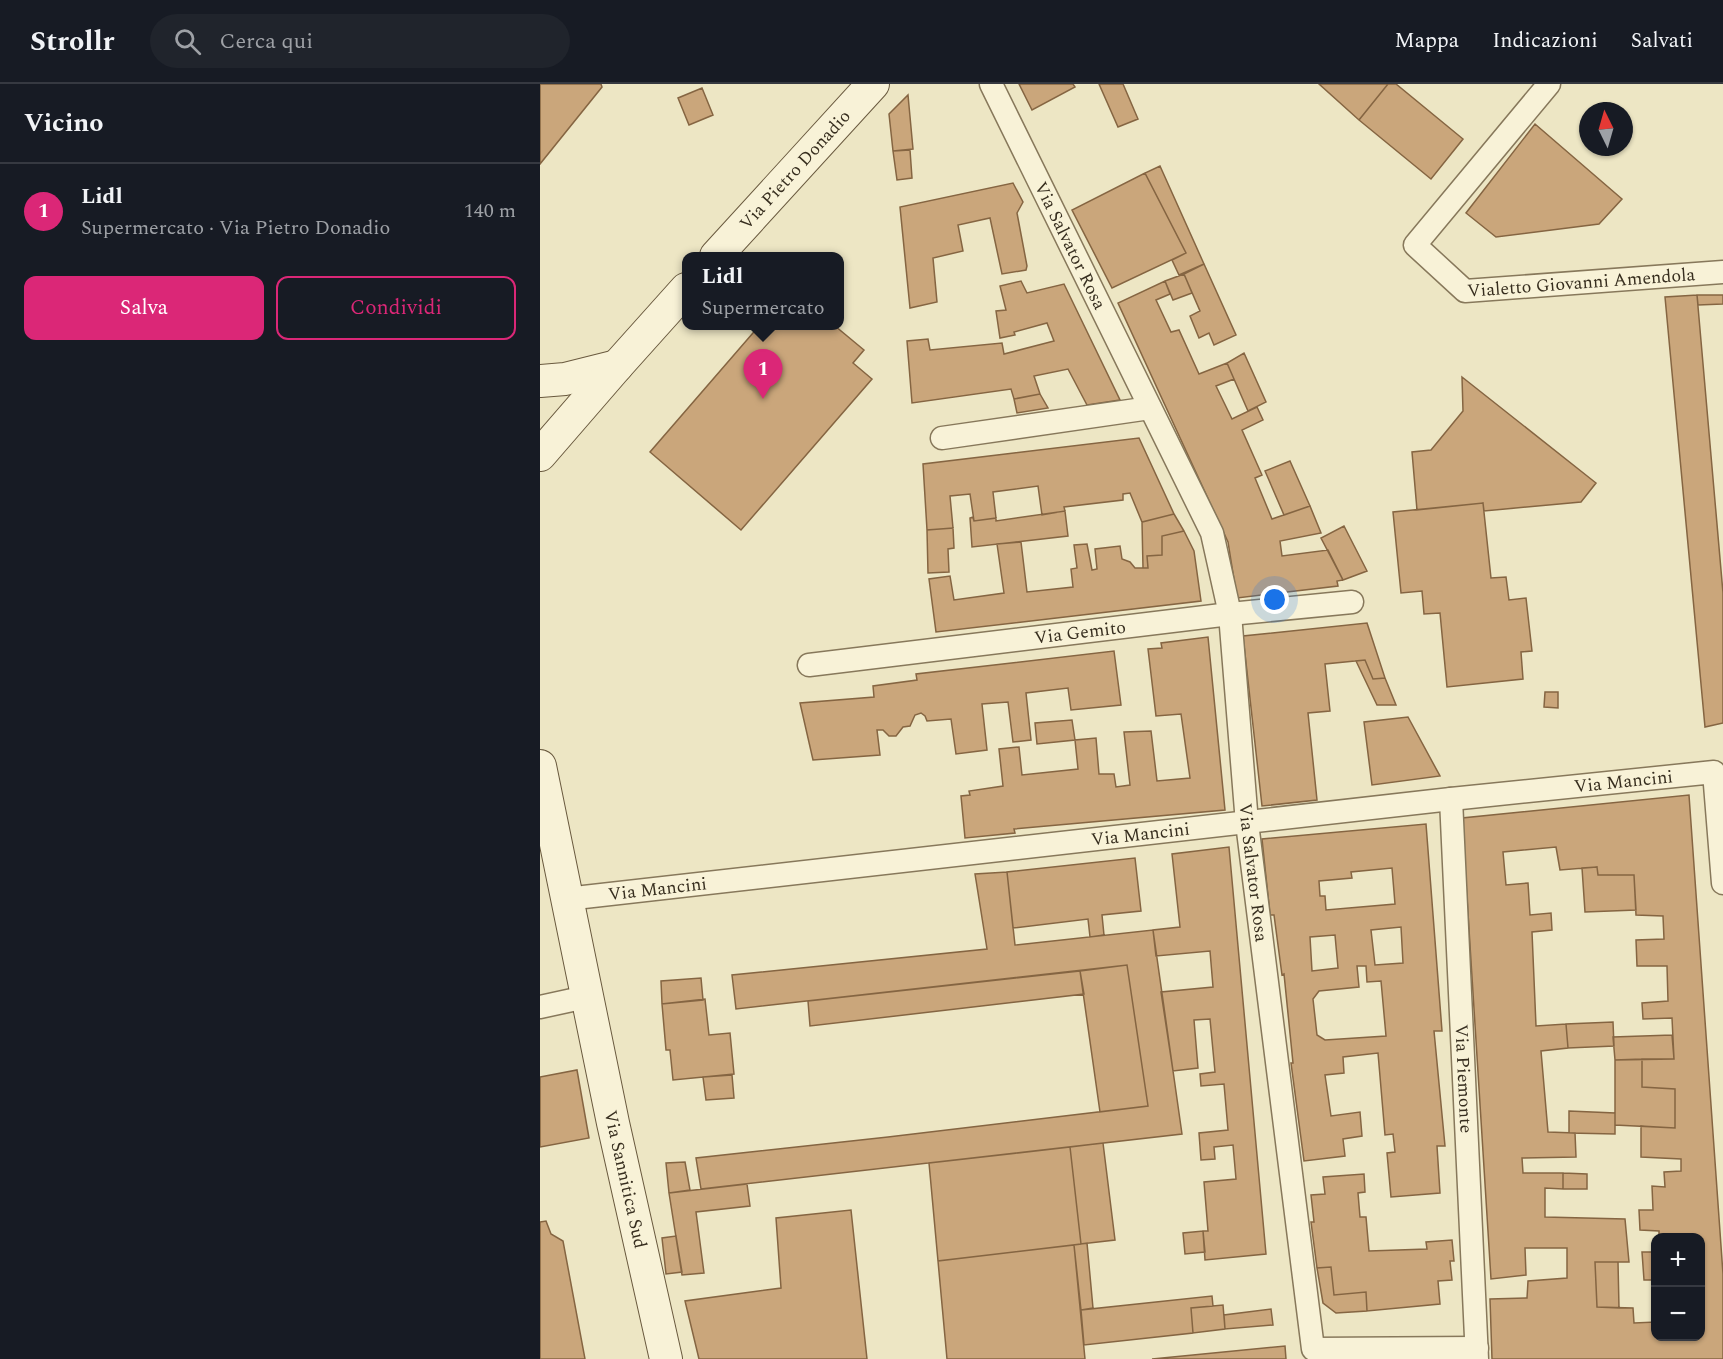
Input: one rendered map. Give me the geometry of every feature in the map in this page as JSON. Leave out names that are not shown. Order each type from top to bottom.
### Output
[{"type":"main road","name":"Via Pietro Donadio","points":[[720,252],[873,84]]},
{"type":"main road","points":[[540,455],[682,294]]},
{"type":"main road","points":[[540,381],[565,379],[617,366]]},
{"type":"main road","points":[[540,766],[586,997]]},
{"type":"main road","name":"Via Sannitica Sud","points":[[586,997],[666,1359]]},
{"type":"street","name":"Via Salvator Rosa","points":[[991,84],[1212,533],[1230,614],[1247,824],[1313,1349],[1477,1354]]},
{"type":"street","name":"Vialetto Giovanni Amendola","points":[[1549,84],[1415,245],[1465,291],[1723,272]]},
{"type":"street","points":[[942,438],[1150,408]]},
{"type":"street","name":"Via Gemito","points":[[809,665],[1230,614],[1352,602]]},
{"type":"street","name":"Via Mancini","points":[[567,898],[1714,772],[1723,883]]},
{"type":"street","name":"Via Piemonte","points":[[1450,800],[1477,1354]]},
{"type":"street","points":[[540,1006],[586,997]]},
{"type":"building","points":[[540,84],[601,84],[602,87],[540,164]]},
{"type":"building","points":[[1019,84],[1073,84],[1075,87],[1032,110]]},
{"type":"building","points":[[1099,84],[1123,84],[1138,119],[1118,127]]},
{"type":"building","points":[[1319,84],[1388,84],[1359,120]]},
{"type":"building","points":[[1388,84],[1396,84],[1463,139],[1431,179],[1359,120]]},
{"type":"building","points":[[702,88],[713,115],[689,125],[678,98]]},
{"type":"building","points":[[908,95],[913,149],[893,151],[889,114]]},
{"type":"building","points":[[1535,124],[1622,199],[1599,224],[1496,237],[1466,213]]},
{"type":"building","points":[[910,150],[912,178],[897,180],[893,151]]},
{"type":"building","points":[[1160,166],[1204,264],[1179,275],[1172,260],[1186,253],[1145,173]]},
{"type":"building","points":[[1145,173],[1186,253],[1112,288],[1072,210]]},
{"type":"building","points":[[1013,183],[1023,202],[1017,213],[1026,270],[1002,274],[990,218],[958,225],[963,251],[933,258],[937,302],[910,308],[900,207]]},
{"type":"building","points":[[1204,264],[1236,335],[1214,345],[1209,333],[1199,338],[1190,316],[1200,311],[1184,274]]},
{"type":"building","points":[[1184,274],[1192,293],[1173,300],[1165,281]]},
{"type":"building","points":[[1021,281],[1027,293],[1064,284],[1120,400],[1087,405],[1068,369],[1034,376],[1040,394],[1014,399],[1011,389],[912,403],[907,341],[928,339],[930,350],[1002,343],[1004,354],[1054,341],[1047,323],[1000,338],[996,311],[1006,310],[1000,286]]},
{"type":"building","points":[[1165,281],[1170,294],[1156,300],[1171,332],[1179,330],[1199,374],[1227,363],[1234,379],[1216,386],[1232,419],[1257,407],[1263,420],[1242,430],[1262,475],[1255,478],[1272,519],[1310,506],[1321,533],[1280,541],[1282,556],[1328,550],[1343,580],[1337,581],[1338,586],[1237,598],[1228,542],[1118,303]]},
{"type":"building","points":[[1697,295],[1723,593],[1723,723],[1705,727],[1665,297]]},
{"type":"building","points":[[1697,295],[1723,295],[1723,304],[1698,305]]},
{"type":"building","points":[[756,330],[840,330],[864,350],[853,363],[872,379],[741,530],[650,452]]},
{"type":"building","points":[[1244,353],[1266,402],[1248,411],[1227,363]]},
{"type":"building","points":[[1462,377],[1596,483],[1581,502],[1484,511],[1483,503],[1417,510],[1412,452],[1431,450],[1463,411]]},
{"type":"building","points":[[1040,394],[1048,408],[1017,413],[1014,399]]},
{"type":"building","points":[[1139,438],[1174,514],[1142,522],[1130,493],[1123,494],[1123,500],[1064,507],[1065,511],[1042,515],[1038,486],[993,492],[996,518],[974,521],[970,494],[950,496],[953,528],[927,530],[923,464]]},
{"type":"building","points":[[1290,461],[1310,506],[1284,515],[1265,471]]},
{"type":"building","points":[[1483,503],[1491,578],[1506,577],[1509,600],[1526,598],[1532,651],[1521,652],[1523,679],[1447,687],[1440,613],[1424,614],[1422,591],[1401,593],[1393,512]]},
{"type":"building","points":[[1065,511],[1068,536],[972,547],[970,518],[973,517],[974,521],[996,518],[996,521]]},
{"type":"building","points":[[1174,514],[1184,531],[1162,536],[1162,555],[1147,556],[1148,568],[1143,568],[1142,522]]},
{"type":"building","points":[[1344,526],[1367,571],[1343,580],[1321,538]]},
{"type":"building","points":[[953,528],[954,548],[948,549],[949,572],[928,573],[927,530]]},
{"type":"building","points":[[1184,531],[1194,551],[1201,601],[936,632],[929,579],[950,576],[954,600],[1004,593],[997,544],[1021,542],[1027,592],[1073,587],[1071,569],[1077,568],[1074,545],[1087,544],[1092,570],[1097,569],[1095,549],[1120,546],[1122,559],[1130,562],[1135,568],[1148,568],[1147,556],[1162,555],[1162,536]]},
{"type":"building","points":[[1367,623],[1385,678],[1373,679],[1365,660],[1325,664],[1330,711],[1308,713],[1317,800],[1262,806],[1243,636]]},
{"type":"building","points":[[1208,637],[1225,810],[1014,829],[1015,833],[965,838],[961,796],[970,795],[969,791],[1003,786],[999,749],[1019,747],[1022,775],[1078,769],[1075,740],[1096,738],[1099,774],[1114,774],[1116,787],[1130,785],[1124,732],[1151,731],[1157,781],[1190,778],[1181,714],[1156,716],[1148,649],[1162,648],[1161,643]]},
{"type":"building","points":[[1114,651],[1121,705],[1071,710],[1068,688],[1026,693],[1031,740],[1013,742],[1008,702],[982,704],[987,750],[956,754],[951,719],[927,721],[921,713],[915,715],[910,726],[903,727],[896,736],[889,736],[883,730],[877,730],[880,755],[813,760],[800,703],[874,697],[873,686],[917,680],[916,674]]},
{"type":"building","points":[[1365,660],[1373,679],[1385,678],[1396,705],[1377,705],[1356,661]]},
{"type":"building","points":[[1545,692],[1558,692],[1558,708],[1544,707]]},
{"type":"building","points":[[1408,717],[1440,776],[1372,785],[1364,722]]},
{"type":"building","points":[[1072,720],[1075,740],[1037,744],[1035,723]]},
{"type":"building","points":[[1689,795],[1723,1274],[1723,1359],[1492,1359],[1490,1299],[1527,1298],[1528,1281],[1567,1278],[1567,1248],[1525,1248],[1526,1275],[1491,1279],[1462,818]],"holes":[[[1556,847],[1560,870],[1597,867],[1598,875],[1634,875],[1636,915],[1663,916],[1664,939],[1636,940],[1637,966],[1667,966],[1668,1001],[1642,1003],[1643,1019],[1672,1018],[1674,1059],[1642,1059],[1642,1087],[1675,1089],[1675,1128],[1641,1126],[1641,1157],[1681,1159],[1681,1171],[1664,1172],[1665,1187],[1652,1186],[1653,1210],[1639,1210],[1640,1230],[1659,1231],[1659,1233],[1705,1233],[1705,1341],[1651,1341],[1651,1322],[1634,1323],[1633,1308],[1597,1307],[1595,1262],[1629,1262],[1625,1219],[1545,1217],[1545,1188],[1563,1189],[1563,1173],[1523,1173],[1522,1158],[1576,1157],[1575,1133],[1548,1132],[1541,1051],[1568,1048],[1566,1024],[1536,1026],[1532,932],[1552,930],[1551,913],[1530,915],[1528,883],[1506,885],[1503,852]]]},
{"type":"building","points":[[1426,824],[1442,1031],[1434,1031],[1445,1146],[1437,1146],[1440,1193],[1391,1197],[1387,1153],[1395,1152],[1393,1134],[1385,1135],[1378,1053],[1343,1057],[1344,1073],[1325,1075],[1331,1116],[1360,1112],[1362,1136],[1343,1139],[1345,1156],[1304,1161],[1291,1063],[1293,1063],[1284,974],[1282,975],[1274,915],[1270,915],[1262,839]],"holes":[[[1392,868],[1395,904],[1326,910],[1325,896],[1320,896],[1319,881],[1352,878],[1351,872]],[[1401,927],[1403,963],[1375,965],[1371,930]],[[1335,935],[1338,968],[1312,971],[1310,937]],[[1357,966],[1366,966],[1367,982],[1381,981],[1386,1036],[1325,1040],[1317,1035],[1313,999],[1319,991],[1359,987]]]},
{"type":"building","points":[[1229,847],[1266,1254],[1205,1260],[1203,1231],[1208,1231],[1204,1182],[1236,1179],[1233,1145],[1214,1147],[1215,1159],[1201,1160],[1199,1133],[1228,1130],[1224,1084],[1201,1086],[1200,1074],[1215,1072],[1210,1019],[1194,1020],[1198,1068],[1173,1071],[1161,992],[1213,987],[1210,951],[1156,956],[1153,930],[1180,927],[1172,854]]},
{"type":"building","points":[[1135,858],[1141,911],[1102,915],[1104,935],[1090,937],[1088,919],[1013,928],[1007,872]]},
{"type":"building","points":[[1597,867],[1598,875],[1634,875],[1636,910],[1585,912],[1582,868]]},
{"type":"building","points":[[1007,872],[1015,945],[1153,930],[1182,1134],[701,1189],[696,1158],[1148,1106],[1127,965],[736,1009],[732,975],[987,949],[975,874]]},
{"type":"building","points":[[1127,965],[1148,1106],[1100,1112],[1080,971]]},
{"type":"building","points":[[1080,971],[1084,994],[810,1026],[808,1001]]},
{"type":"building","points":[[701,978],[703,1000],[662,1004],[661,981]]},
{"type":"building","points":[[705,999],[709,1035],[730,1033],[734,1074],[673,1080],[670,1050],[666,1050],[662,1004]]},
{"type":"building","points":[[1613,1022],[1614,1046],[1568,1048],[1566,1024]]},
{"type":"building","points":[[1672,1035],[1674,1059],[1615,1060],[1613,1037]]},
{"type":"building","points":[[1642,1059],[1642,1087],[1675,1089],[1675,1128],[1615,1125],[1615,1060]]},
{"type":"building","points":[[577,1070],[589,1138],[540,1147],[540,1077]]},
{"type":"building","points":[[732,1075],[734,1098],[706,1100],[703,1077]]},
{"type":"building","points":[[1569,1111],[1615,1113],[1615,1134],[1569,1133]]},
{"type":"building","points":[[1103,1143],[1115,1240],[1081,1244],[1070,1147]]},
{"type":"building","points":[[1070,1147],[1081,1244],[938,1261],[929,1163]]},
{"type":"building","points":[[685,1162],[690,1190],[669,1193],[666,1163]]},
{"type":"building","points":[[1563,1173],[1587,1174],[1587,1189],[1563,1189]]},
{"type":"building","points":[[1364,1174],[1365,1192],[1358,1193],[1360,1217],[1366,1217],[1369,1251],[1427,1249],[1426,1242],[1452,1240],[1454,1261],[1450,1261],[1452,1280],[1438,1281],[1440,1304],[1367,1311],[1366,1292],[1334,1295],[1331,1267],[1317,1268],[1311,1222],[1314,1222],[1311,1195],[1325,1194],[1323,1177]]},
{"type":"building","points":[[747,1184],[750,1206],[696,1212],[704,1273],[682,1275],[669,1193]]},
{"type":"building","points":[[851,1210],[867,1359],[699,1359],[685,1301],[781,1288],[776,1218]]},
{"type":"building","points":[[546,1221],[551,1234],[563,1241],[585,1359],[540,1359],[540,1222]]},
{"type":"building","points":[[1203,1231],[1205,1252],[1185,1254],[1183,1233]]},
{"type":"building","points":[[676,1236],[682,1272],[666,1274],[662,1238]]},
{"type":"building","points":[[1087,1243],[1093,1308],[1081,1310],[1074,1245]]},
{"type":"building","points":[[1074,1245],[1085,1359],[947,1359],[938,1261]]},
{"type":"building","points":[[1642,1252],[1651,1252],[1651,1280],[1644,1280]]},
{"type":"building","points":[[1595,1262],[1618,1262],[1619,1308],[1597,1307]]},
{"type":"building","points":[[1331,1267],[1334,1295],[1366,1292],[1367,1311],[1336,1313],[1323,1303],[1317,1268]]},
{"type":"building","points":[[1212,1296],[1213,1306],[1191,1308],[1193,1333],[1084,1345],[1081,1310]]},
{"type":"building","points":[[1223,1305],[1225,1329],[1193,1333],[1191,1308]]},
{"type":"building","points":[[1271,1309],[1273,1325],[1225,1329],[1224,1315]]},
{"type":"building","points":[[1285,1346],[1286,1359],[1152,1359]]},
{"type":"place","name":"Lidl","points":[[763,399]]}]
